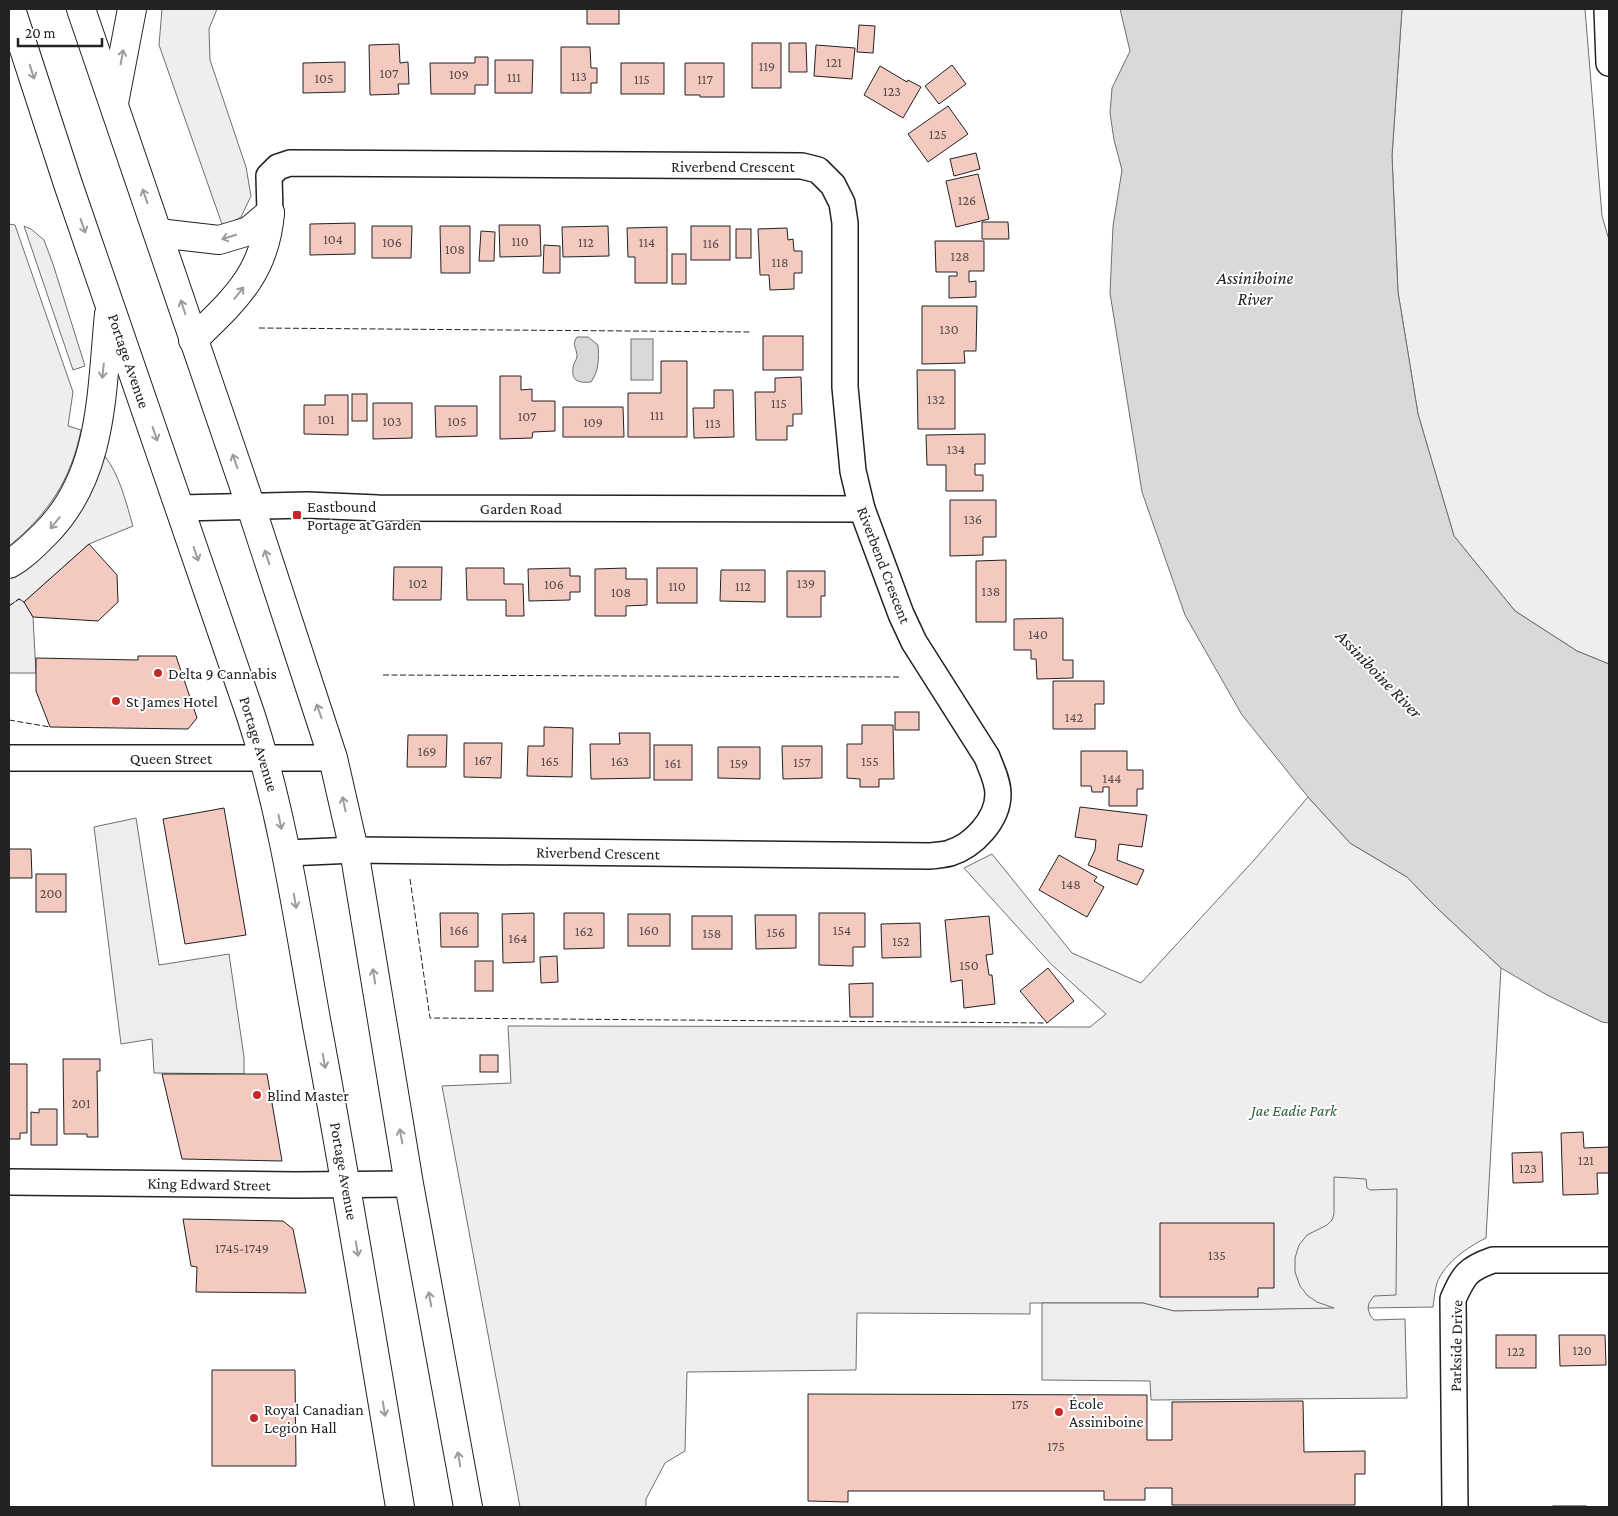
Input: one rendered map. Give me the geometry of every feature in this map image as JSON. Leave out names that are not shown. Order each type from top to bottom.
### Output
[{"type":"highway","name":"Portage Avenue","points":[[11,9],[110,306],[265,758],[287,853],[346,1184],[400,1507]]},
{"type":"highway","points":[[81,9],[251,507],[334,758],[354,850],[409,1184],[468,1507]]},
{"type":"highway","points":[[113,105],[132,9]]},
{"type":"highway","points":[[158,233],[219,240],[249,231],[270,213]]},
{"type":"highway","points":[[194,340],[232,303],[245,286],[263,253],[269,232],[270,213]]},
{"type":"highway","points":[[9,564],[35,544],[55,524],[83,478],[92,455],[98,426],[110,306]]},
{"type":"street","points":[[1606,9],[1609,63]]},
{"type":"street","name":"Riverbend Crescent","points":[[270,213],[269,176],[278,167],[290,163],[802,166],[818,170],[833,185],[842,203],[845,222],[845,387],[852,471],[862,509],[901,614],[914,642],[987,757],[998,794],[993,815],[983,831],[967,846],[949,853],[930,856],[354,850],[287,853]]},
{"type":"street","name":"Garden Road","points":[[180,508],[307,506],[378,508],[862,509]]},
{"type":"street","name":"Queen Street","points":[[9,758],[334,758]]},
{"type":"street","name":"King Edward Street","points":[[9,1182],[295,1185],[409,1184]]},
{"type":"street","name":"Parkside Drive","points":[[1455,1507],[1453,1300],[1463,1278],[1475,1266],[1493,1260],[1609,1260]]},
{"type":"green space","points":[[162,9],[217,9],[209,29],[210,60],[246,167],[251,196],[241,217],[223,227],[159,45]]},
{"type":"green space","points":[[1402,9],[1585,9],[1602,216],[1609,240],[1609,664],[1577,651],[1515,611],[1454,536],[1418,414],[1398,292],[1392,156]]},
{"type":"green space","points":[[9,224],[15,225],[73,392],[68,426],[81,430],[71,465],[56,495],[35,521],[9,546]]},
{"type":"green space","points":[[24,226],[31,229],[44,240],[85,366],[73,370]]},
{"type":"green space","points":[[104,455],[118,480],[133,526],[89,544],[24,602],[19,599],[9,606],[9,578],[85,501],[97,479]]},
{"type":"green space","name":"Jae Eadie Park","points":[[1308,797],[1350,843],[1407,877],[1501,968],[1486,1238],[1465,1251],[1446,1268],[1437,1283],[1433,1307],[1174,1311],[1143,1303],[1030,1303],[1030,1314],[857,1313],[856,1370],[687,1372],[685,1451],[665,1463],[646,1499],[646,1507],[520,1507],[442,1086],[511,1083],[508,1026],[1090,1027],[1106,1014],[1051,964],[964,868],[992,854],[1072,953],[1141,983],[1255,859]]},
{"type":"shaded area","points":[[19,599],[24,602],[33,617],[36,673],[9,673],[9,606]]},
{"type":"shaded area","points":[[136,818],[159,965],[229,954],[244,1057],[244,1074],[154,1073],[152,1039],[121,1044],[94,827]]},
{"type":"shaded area","points":[[1334,1177],[1366,1179],[1367,1188],[1370,1190],[1397,1189],[1396,1295],[1374,1296],[1368,1308],[1374,1320],[1405,1319],[1407,1398],[1151,1400],[1150,1381],[1042,1380],[1042,1303],[1143,1303],[1174,1311],[1334,1308],[1317,1302],[1308,1296],[1300,1286],[1295,1272],[1295,1258],[1299,1245],[1307,1235],[1327,1225],[1332,1220],[1334,1214]]},
{"type":"water","name":"Assiniboine River","points":[[1120,9],[1402,9],[1392,156],[1398,292],[1418,414],[1454,536],[1515,611],[1577,651],[1609,664],[1609,1023],[1602,1022],[1547,995],[1501,968],[1407,877],[1350,843],[1308,797],[1242,715],[1185,615],[1142,492],[1110,293],[1113,226],[1122,170],[1114,140],[1110,113],[1112,88],[1130,51]]},
{"type":"water","points":[[577,337],[588,337],[598,345],[598,364],[591,382],[577,381],[573,376],[573,366],[577,356],[574,342]]},
{"type":"water","points":[[631,339],[653,339],[653,380],[631,380]]},
{"type":"building","points":[[587,9],[619,9],[619,24],[587,24]]},
{"type":"building","points":[[859,25],[875,26],[873,53],[857,52]]},
{"type":"building","points":[[752,43],[781,43],[781,88],[752,88]]},
{"type":"building","points":[[789,43],[806,43],[807,72],[789,72]]},
{"type":"building","points":[[399,44],[400,63],[408,62],[409,84],[398,84],[399,94],[370,95],[369,45]]},
{"type":"building","points":[[816,45],[855,48],[852,79],[814,76]]},
{"type":"building","points":[[561,47],[590,47],[591,68],[597,68],[597,83],[591,83],[591,93],[561,93]]},
{"type":"building","points":[[475,57],[488,57],[488,85],[475,85],[475,94],[431,94],[430,63],[475,63]]},
{"type":"building","points":[[495,60],[533,60],[532,93],[495,93]]},
{"type":"building","points":[[345,62],[345,92],[303,93],[303,63]]},
{"type":"building","points":[[621,63],[664,63],[664,94],[621,94]]},
{"type":"building","points":[[685,63],[724,63],[724,97],[685,95]]},
{"type":"building","points":[[952,65],[966,84],[939,104],[925,86]]},
{"type":"building","points":[[880,66],[907,82],[908,80],[921,87],[903,118],[864,95]]},
{"type":"building","points":[[948,106],[968,134],[928,162],[908,134]]},
{"type":"building","points":[[976,153],[980,169],[954,176],[950,159]]},
{"type":"building","points":[[978,174],[989,219],[956,227],[946,181]]},
{"type":"building","points":[[982,222],[1008,222],[1009,239],[982,239]]},
{"type":"building","points":[[355,223],[355,254],[310,255],[310,224]]},
{"type":"building","points":[[499,225],[540,225],[541,256],[500,257]]},
{"type":"building","points":[[372,226],[412,226],[411,258],[372,258]]},
{"type":"building","points":[[440,226],[470,226],[470,273],[441,273]]},
{"type":"building","points":[[608,226],[609,256],[563,257],[562,227]]},
{"type":"building","points":[[691,226],[730,226],[730,260],[691,260]]},
{"type":"building","points":[[667,227],[667,283],[635,283],[635,257],[628,257],[627,228]]},
{"type":"building","points":[[787,228],[788,240],[793,239],[794,251],[802,251],[802,273],[794,273],[794,289],[770,290],[769,275],[760,275],[758,229]]},
{"type":"building","points":[[736,229],[751,229],[751,258],[736,258]]},
{"type":"building","points":[[481,231],[495,232],[494,261],[479,261]]},
{"type":"building","points":[[935,241],[984,241],[984,271],[969,271],[969,282],[976,281],[976,297],[949,298],[949,276],[957,276],[957,272],[936,272]]},
{"type":"building","points":[[544,245],[560,246],[560,273],[543,273]]},
{"type":"building","points":[[672,254],[686,254],[686,284],[672,284]]},
{"type":"building","points":[[922,306],[977,306],[976,351],[964,351],[965,363],[922,364]]},
{"type":"building","points":[[763,336],[803,336],[803,370],[763,370]]},
{"type":"building","points":[[661,361],[687,361],[687,437],[628,437],[628,393],[661,393]]},
{"type":"building","points":[[917,370],[955,370],[955,429],[918,429]]},
{"type":"building","points":[[500,376],[521,376],[521,390],[532,389],[532,401],[555,401],[555,431],[533,432],[532,438],[500,439]]},
{"type":"building","points":[[801,377],[802,414],[793,414],[793,426],[787,426],[787,440],[756,440],[755,392],[775,392],[775,378]]},
{"type":"building","points":[[714,390],[733,390],[734,437],[694,438],[693,408],[714,408]]},
{"type":"building","points":[[352,394],[367,394],[367,421],[352,421]]},
{"type":"building","points":[[325,395],[348,395],[348,435],[304,434],[304,405],[325,405]]},
{"type":"building","points":[[373,403],[412,403],[412,438],[373,439]]},
{"type":"building","points":[[435,406],[477,406],[477,436],[436,437]]},
{"type":"building","points":[[563,407],[623,407],[624,437],[563,437]]},
{"type":"building","points":[[985,434],[985,464],[975,464],[975,475],[983,475],[983,491],[946,491],[946,465],[927,465],[926,435]]},
{"type":"building","points":[[950,500],[996,500],[996,537],[983,537],[983,555],[950,556]]},
{"type":"building","points":[[89,544],[117,575],[118,602],[98,621],[33,617],[24,602]]},
{"type":"building","points":[[1006,560],[1006,622],[976,622],[976,561]]},
{"type":"building","points":[[394,567],[442,567],[441,600],[393,600]]},
{"type":"building","points":[[466,568],[504,568],[504,584],[523,584],[524,616],[506,616],[506,600],[467,600]]},
{"type":"building","points":[[570,568],[570,576],[580,576],[580,592],[570,592],[570,600],[529,601],[528,569]]},
{"type":"building","points":[[626,568],[626,579],[647,579],[647,605],[626,606],[626,616],[595,616],[595,569]]},
{"type":"building","points":[[657,568],[697,568],[697,603],[657,603]]},
{"type":"building","points":[[721,570],[765,570],[765,602],[720,601]]},
{"type":"building","points":[[787,571],[825,571],[825,596],[821,596],[821,617],[787,617]]},
{"type":"building","points":[[1063,618],[1063,660],[1073,660],[1073,678],[1037,679],[1036,659],[1031,659],[1031,650],[1014,650],[1014,619]]},
{"type":"building","name":"St James Hotel","points":[[138,656],[176,656],[197,718],[188,729],[50,727],[36,691],[36,658],[138,660]]},
{"type":"building","points":[[1053,681],[1104,681],[1104,704],[1095,704],[1095,729],[1053,729]]},
{"type":"building","points":[[895,712],[919,712],[919,730],[895,730]]},
{"type":"building","points":[[862,725],[893,725],[894,779],[879,779],[879,787],[860,787],[860,779],[847,778],[847,744],[862,744]]},
{"type":"building","points":[[544,727],[573,728],[572,777],[527,776],[528,746],[544,746]]},
{"type":"building","points":[[619,733],[650,733],[650,778],[591,779],[590,744],[620,744]]},
{"type":"building","points":[[408,735],[447,735],[446,767],[407,767]]},
{"type":"building","points":[[464,743],[502,743],[501,778],[464,777]]},
{"type":"building","points":[[654,745],[692,745],[692,780],[654,780]]},
{"type":"building","points":[[782,746],[822,746],[822,778],[783,779]]},
{"type":"building","points":[[718,747],[760,747],[760,779],[718,778]]},
{"type":"building","points":[[1081,751],[1127,751],[1127,770],[1143,770],[1143,789],[1137,789],[1137,806],[1109,806],[1109,787],[1103,787],[1103,792],[1092,792],[1091,786],[1081,786]]},
{"type":"building","points":[[1080,807],[1147,815],[1142,847],[1119,844],[1117,860],[1144,870],[1137,885],[1088,865],[1095,850],[1096,840],[1075,837]]},
{"type":"building","points":[[224,808],[246,935],[185,944],[163,819]]},
{"type":"building","points":[[9,849],[31,849],[32,878],[9,878]]},
{"type":"building","points":[[1059,855],[1097,877],[1094,881],[1104,887],[1087,917],[1039,890]]},
{"type":"building","points":[[36,874],[66,874],[66,912],[36,912]]},
{"type":"building","points":[[440,913],[478,913],[478,947],[441,947]]},
{"type":"building","points":[[534,913],[534,962],[503,963],[502,914]]},
{"type":"building","points":[[564,913],[604,913],[604,948],[564,949]]},
{"type":"building","points":[[819,913],[865,913],[865,947],[853,947],[853,966],[819,965]]},
{"type":"building","points":[[628,914],[670,914],[670,946],[628,946]]},
{"type":"building","points":[[755,915],[796,915],[796,948],[756,949]]},
{"type":"building","points":[[692,916],[732,916],[732,949],[692,949]]},
{"type":"building","points":[[989,916],[993,954],[986,955],[989,975],[992,975],[995,1004],[964,1008],[962,980],[951,982],[945,920]]},
{"type":"building","points":[[920,923],[921,957],[882,958],[881,924]]},
{"type":"building","points":[[557,956],[558,982],[541,983],[540,957]]},
{"type":"building","points":[[475,961],[493,961],[493,991],[475,991]]},
{"type":"building","points":[[1048,968],[1074,1001],[1047,1023],[1020,991]]},
{"type":"building","points":[[873,983],[873,1017],[850,1017],[849,984]]},
{"type":"building","points":[[480,1055],[498,1055],[498,1072],[480,1072]]},
{"type":"building","points":[[63,1059],[100,1059],[100,1071],[97,1071],[98,1137],[87,1137],[87,1134],[64,1134]]},
{"type":"building","points":[[9,1064],[27,1064],[27,1133],[20,1133],[20,1139],[9,1139]]},
{"type":"building","points":[[162,1074],[267,1074],[282,1161],[182,1159]]},
{"type":"building","points":[[39,1109],[57,1109],[57,1145],[31,1145],[31,1112],[39,1113]]},
{"type":"building","points":[[1583,1132],[1584,1148],[1609,1147],[1609,1173],[1597,1173],[1598,1194],[1563,1195],[1561,1133]]},
{"type":"building","points":[[1542,1152],[1543,1182],[1513,1183],[1512,1153]]},
{"type":"building","points":[[183,1219],[283,1221],[293,1229],[306,1293],[196,1292],[197,1267],[191,1266]]},
{"type":"building","points":[[1160,1223],[1274,1223],[1274,1288],[1258,1288],[1258,1297],[1160,1297]]},
{"type":"building","points":[[1496,1335],[1536,1335],[1536,1368],[1496,1368]]},
{"type":"building","points":[[1559,1335],[1605,1335],[1606,1365],[1560,1366]]},
{"type":"building","name":"Royal Canadian Legion Hall","points":[[212,1370],[295,1370],[296,1466],[212,1466]]},
{"type":"building","points":[[808,1394],[1147,1395],[1147,1440],[1172,1440],[1172,1402],[1303,1401],[1304,1452],[1365,1451],[1365,1474],[1355,1474],[1355,1505],[1172,1505],[1172,1488],[1145,1488],[1145,1500],[1104,1500],[1104,1491],[848,1491],[848,1502],[808,1501]]},
{"type":"building","points":[[1586,1506],[1586,1507],[1553,1507]]},
{"type":"fence","points":[[259,328],[752,332]]},
{"type":"fence","points":[[9,606],[19,599],[24,602]]},
{"type":"fence","points":[[383,675],[900,677]]},
{"type":"fence","points":[[9,720],[50,727]]},
{"type":"fence","points":[[410,879],[430,1018],[1047,1023]]},
{"type":"place","name":"Eastbound Portage at Garden","points":[[297,515]]},
{"type":"place","name":"Delta 9 Cannabis","points":[[158,673]]},
{"type":"place","name":"St James Hotel","points":[[116,701]]},
{"type":"place","name":"Blind Master","points":[[257,1095]]},
{"type":"place","name":"École Assiniboine","points":[[1059,1412]]},
{"type":"place","name":"Royal Canadian Legion Hall","points":[[254,1418]]}]
